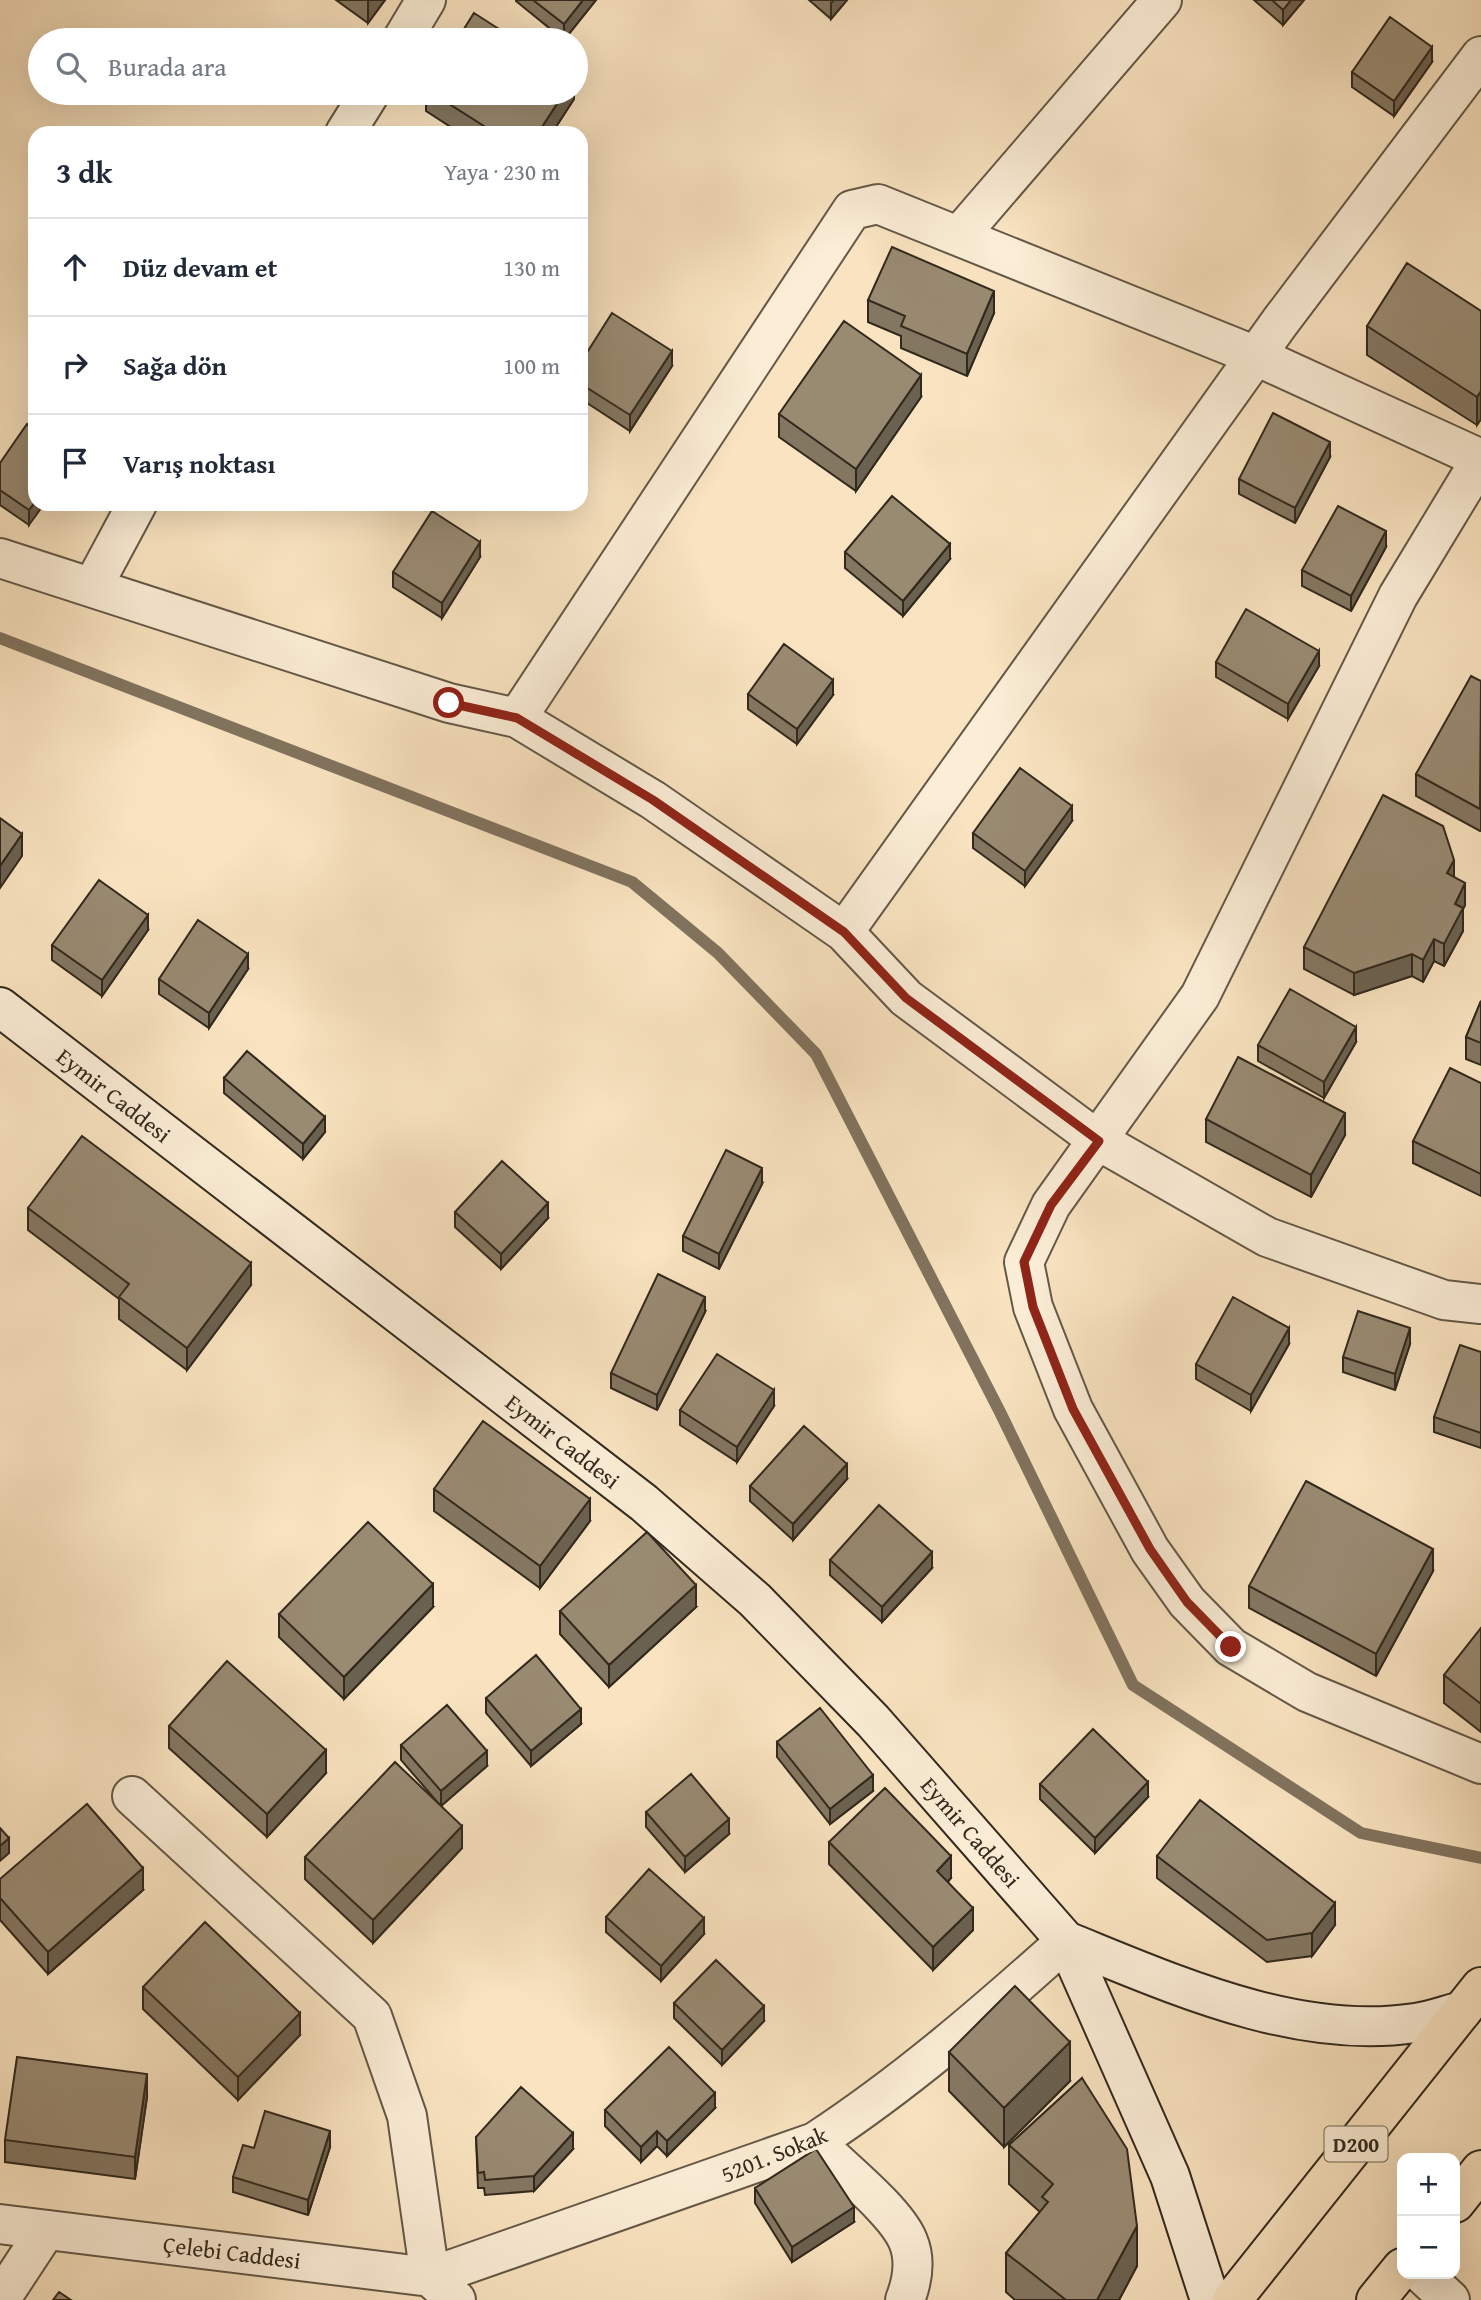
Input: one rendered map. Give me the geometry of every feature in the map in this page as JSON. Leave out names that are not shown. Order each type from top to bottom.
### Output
[{"type":"highway","name":"D200","points":[[1232,2300],[1471,1999]]},
{"type":"highway","points":[[1460,2197],[1481,2170]]},
{"type":"highway","points":[[1377,2300],[1397,2274]]},
{"type":"street","points":[[409,28],[426,0]]},
{"type":"street","points":[[959,236],[1162,0]]},
{"type":"street","points":[[844,932],[1256,356],[1481,56]]},
{"type":"street","points":[[349,126],[362,105]]},
{"type":"street","points":[[517,718],[852,209],[878,204],[959,236],[1256,356],[1481,459],[1398,596],[1200,996],[1051,1205],[1024,1262],[1033,1307],[1073,1409],[1150,1549],[1187,1602],[1231,1647],[1307,1692],[1481,1764]]},
{"type":"street","points":[[93,586],[133,511]]},
{"type":"street","points":[[0,558],[449,703],[517,718],[653,800],[844,932],[906,998],[1099,1141],[1267,1237],[1444,1300],[1481,1304]]},
{"type":"street","name":"Eymir Caddesi","points":[[0,1007],[644,1503],[735,1582],[873,1721],[1066,1941],[1170,2176],[1210,2300]]},
{"type":"street","points":[[132,1796],[372,2016],[407,2116],[431,2292]]},
{"type":"street","name":"Eymir Caddesi","points":[[1066,1941],[1145,1972],[1299,2022],[1381,2026],[1417,2023],[1471,1999]]},
{"type":"street","name":"5201. Sokak","points":[[431,2292],[815,2142],[870,2106],[921,2066],[1066,1941]]},
{"type":"street","points":[[815,2142],[893,2218],[908,2241],[913,2264],[905,2300]]},
{"type":"street","name":"Çelebi Caddesi","points":[[0,2224],[431,2292]]},
{"type":"street","points":[[0,2300],[46,2230]]},
{"type":"street","points":[[1427,2279],[1450,2300]]},
{"type":"building","points":[[533,0],[583,0],[564,24]]},
{"type":"building","points":[[1272,0],[1291,0],[1283,10]]},
{"type":"building","points":[[474,13],[497,28],[465,28]]},
{"type":"building","points":[[1390,17],[1432,47],[1394,101],[1352,72]]},
{"type":"building","points":[[451,105],[556,105],[543,126],[484,126]]},
{"type":"building","points":[[892,247],[994,291],[967,354],[901,326],[905,316],[868,300]]},
{"type":"building","points":[[1407,263],[1481,311],[1481,391],[1477,397],[1367,326]]},
{"type":"building","points":[[612,313],[672,351],[630,415],[588,388],[588,351]]},
{"type":"building","points":[[844,321],[921,375],[856,469],[779,414]]},
{"type":"building","points":[[1273,413],[1330,442],[1295,508],[1239,479]]},
{"type":"building","points":[[27,424],[28,509],[0,490],[0,463]]},
{"type":"building","points":[[892,496],[950,544],[903,601],[845,552]]},
{"type":"building","points":[[1338,506],[1386,531],[1351,596],[1302,570]]},
{"type":"building","points":[[432,511],[480,542],[442,603],[393,572]]},
{"type":"building","points":[[1246,609],[1319,651],[1288,704],[1216,662]]},
{"type":"building","points":[[784,644],[833,680],[797,729],[748,694]]},
{"type":"building","points":[[1471,676],[1481,681],[1480,809],[1416,774]]},
{"type":"building","points":[[1020,768],[1072,806],[1025,871],[973,833]]},
{"type":"building","points":[[1383,795],[1443,826],[1454,860],[1447,873],[1465,883],[1455,904],[1463,908],[1444,944],[1434,939],[1423,960],[1412,954],[1354,973],[1304,947]]},
{"type":"building","points":[[0,818],[22,834],[0,866]]},
{"type":"building","points":[[99,880],[148,915],[102,980],[52,945]]},
{"type":"building","points":[[198,920],[248,954],[209,1013],[159,979]]},
{"type":"building","points":[[1290,989],[1356,1027],[1324,1082],[1258,1045]]},
{"type":"building","points":[[1481,1001],[1481,1043],[1466,1037]]},
{"type":"building","points":[[247,1051],[325,1117],[303,1144],[224,1078]]},
{"type":"building","points":[[1238,1057],[1345,1113],[1311,1175],[1206,1119]]},
{"type":"building","points":[[1450,1068],[1481,1083],[1481,1174],[1413,1141]]},
{"type":"building","points":[[82,1136],[251,1263],[187,1348],[119,1297],[129,1284],[28,1208]]},
{"type":"building","points":[[726,1150],[762,1168],[719,1254],[683,1236]]},
{"type":"building","points":[[502,1161],[548,1203],[501,1254],[455,1212]]},
{"type":"building","points":[[658,1274],[705,1297],[657,1395],[611,1373]]},
{"type":"building","points":[[1233,1297],[1289,1328],[1251,1395],[1196,1364]]},
{"type":"building","points":[[1358,1311],[1410,1328],[1395,1374],[1343,1357]]},
{"type":"building","points":[[1460,1345],[1481,1352],[1481,1433],[1434,1417]]},
{"type":"building","points":[[717,1354],[774,1390],[737,1447],[680,1410]]},
{"type":"building","points":[[483,1421],[590,1499],[540,1566],[434,1489]]},
{"type":"building","points":[[804,1426],[847,1464],[793,1524],[750,1486]]},
{"type":"building","points":[[1306,1481],[1433,1549],[1376,1654],[1249,1586]]},
{"type":"building","points":[[879,1505],[932,1552],[882,1607],[830,1560]]},
{"type":"building","points":[[368,1522],[433,1584],[344,1677],[279,1614]]},
{"type":"building","points":[[647,1532],[696,1585],[609,1665],[560,1611]]},
{"type":"building","points":[[1481,1628],[1481,1704],[1444,1675]]},
{"type":"building","points":[[536,1655],[581,1709],[531,1751],[486,1698]]},
{"type":"building","points":[[227,1661],[326,1750],[267,1814],[169,1726]]},
{"type":"building","points":[[447,1705],[487,1751],[441,1791],[401,1745]]},
{"type":"building","points":[[820,1708],[873,1775],[830,1809],[777,1742]]},
{"type":"building","points":[[1093,1729],[1148,1782],[1095,1838],[1040,1784]]},
{"type":"building","points":[[395,1762],[462,1826],[373,1920],[305,1857]]},
{"type":"building","points":[[691,1774],[729,1819],[685,1857],[646,1812]]},
{"type":"building","points":[[885,1788],[951,1856],[937,1871],[973,1908],[933,1947],[829,1842]]},
{"type":"building","points":[[1200,1800],[1335,1903],[1312,1933],[1267,1940],[1157,1856]]},
{"type":"building","points":[[87,1804],[143,1868],[48,1952],[0,1898],[0,1879]]},
{"type":"building","points":[[0,1828],[9,1838],[0,1846]]},
{"type":"building","points":[[649,1869],[704,1918],[661,1966],[606,1917]]},
{"type":"building","points":[[205,1922],[300,2013],[238,2077],[143,1987]]},
{"type":"building","points":[[716,1960],[764,2006],[722,2050],[674,2003]]},
{"type":"building","points":[[1015,1986],[1070,2042],[1004,2108],[949,2052]]},
{"type":"building","points":[[669,2047],[715,2093],[667,2141],[657,2131],[641,2147],[605,2110]]},
{"type":"building","points":[[17,2057],[147,2074],[135,2157],[5,2140]]},
{"type":"building","points":[[1082,2078],[1127,2149],[1137,2226],[1097,2300],[1066,2300],[1006,2253],[1048,2202],[1042,2197],[1053,2184],[1009,2145]]},
{"type":"building","points":[[521,2087],[573,2133],[534,2176],[485,2180],[484,2172],[478,2173],[476,2137]]},
{"type":"building","points":[[265,2111],[330,2131],[308,2200],[233,2177],[243,2145],[254,2148]]},
{"type":"building","points":[[816,2149],[854,2207],[792,2247],[755,2188]]},
{"type":"building","points":[[59,2292],[71,2300],[53,2300]]},
{"type":"waterway","points":[[0,638],[632,882],[718,953],[816,1054],[1000,1412],[1133,1685],[1361,1833],[1481,1858]]},
{"type":"route","points":[[449,703],[517,718],[653,800],[777,889],[844,932],[906,998],[1099,1141],[1051,1205],[1024,1262],[1033,1307],[1073,1409],[1150,1549],[1187,1602],[1231,1647]]}]
